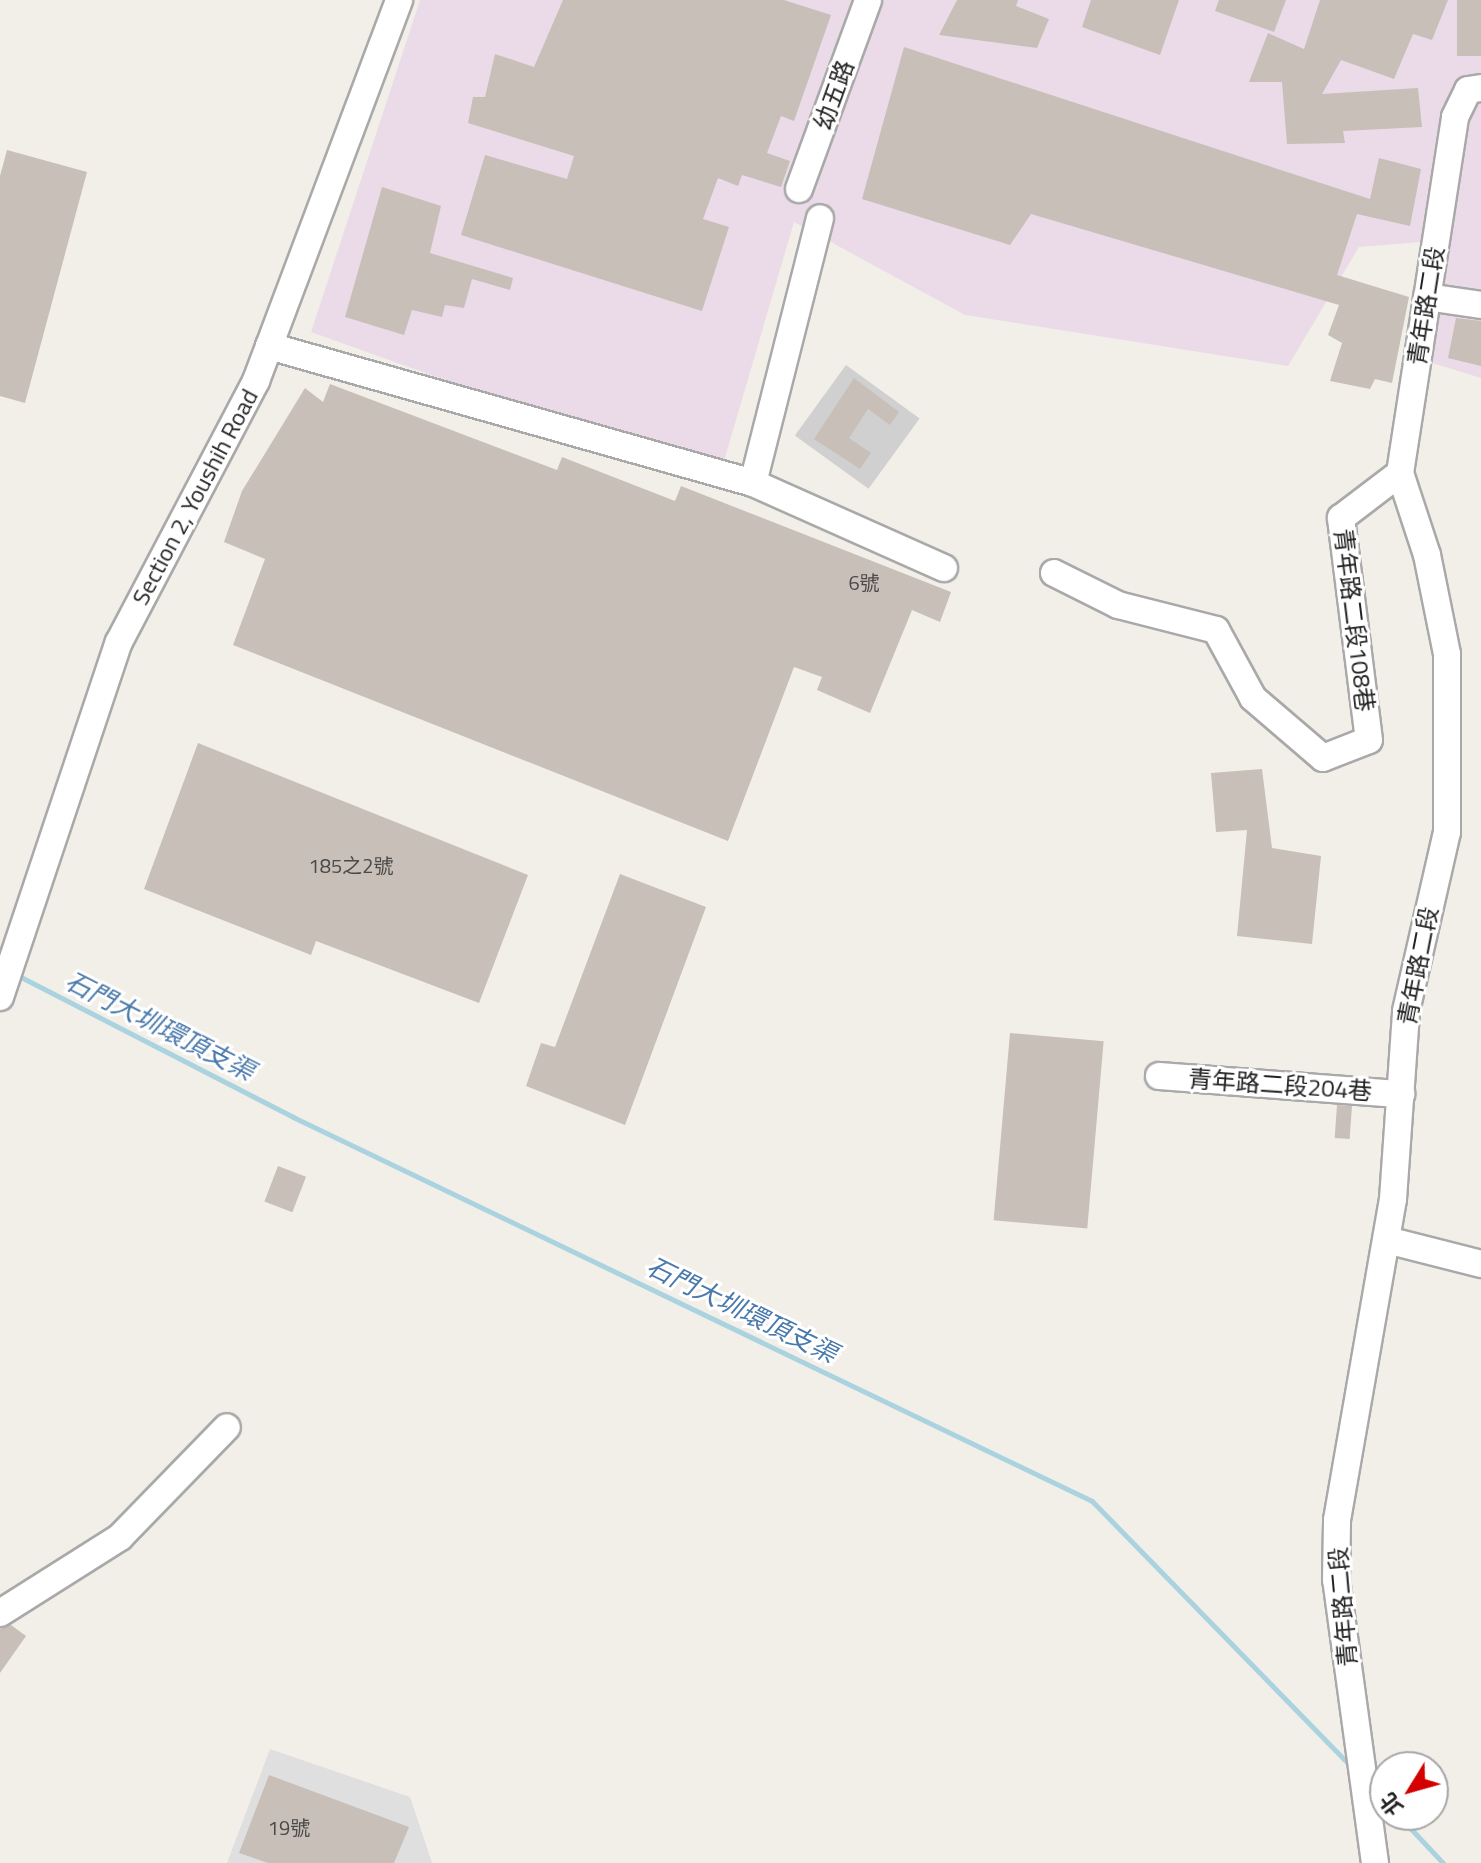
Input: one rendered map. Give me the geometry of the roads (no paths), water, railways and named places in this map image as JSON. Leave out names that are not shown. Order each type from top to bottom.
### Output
[{"type":"street","name":"Section 2, Youshih Road","points":[[0,997],[119,642],[269,346],[399,0]]},
{"type":"street","name":"幼五路","points":[[799,189],[868,0]]},
{"type":"street","name":"青年路二段","points":[[1375,1863],[1336,1580],[1337,1520],[1387,1240],[1406,1011],[1447,832],[1447,654],[1427,555],[1400,473],[1455,117],[1468,90],[1481,88]]},
{"type":"street","points":[[753,483],[820,218]]},
{"type":"street","points":[[1427,297],[1481,305]]},
{"type":"street","points":[[269,346],[753,483],[944,568]]},
{"type":"street","name":"青年路二段108巷","points":[[1054,573],[1118,605],[1216,630],[1253,698],[1323,758],[1369,740],[1341,518],[1400,473]]},
{"type":"street","name":"青年路二段204巷","points":[[1159,1076],[1401,1094]]},
{"type":"street","points":[[1387,1240],[1481,1264]]},
{"type":"street","points":[[0,1613],[120,1537],[227,1427]]},
{"type":"waterway","name":"石門大圳環頂支渠","points":[[15,974],[293,1117],[1092,1501],[1351,1766]]},
{"type":"waterway","name":"石門大圳環頂支渠","points":[[1413,1831],[1443,1863]]}]
